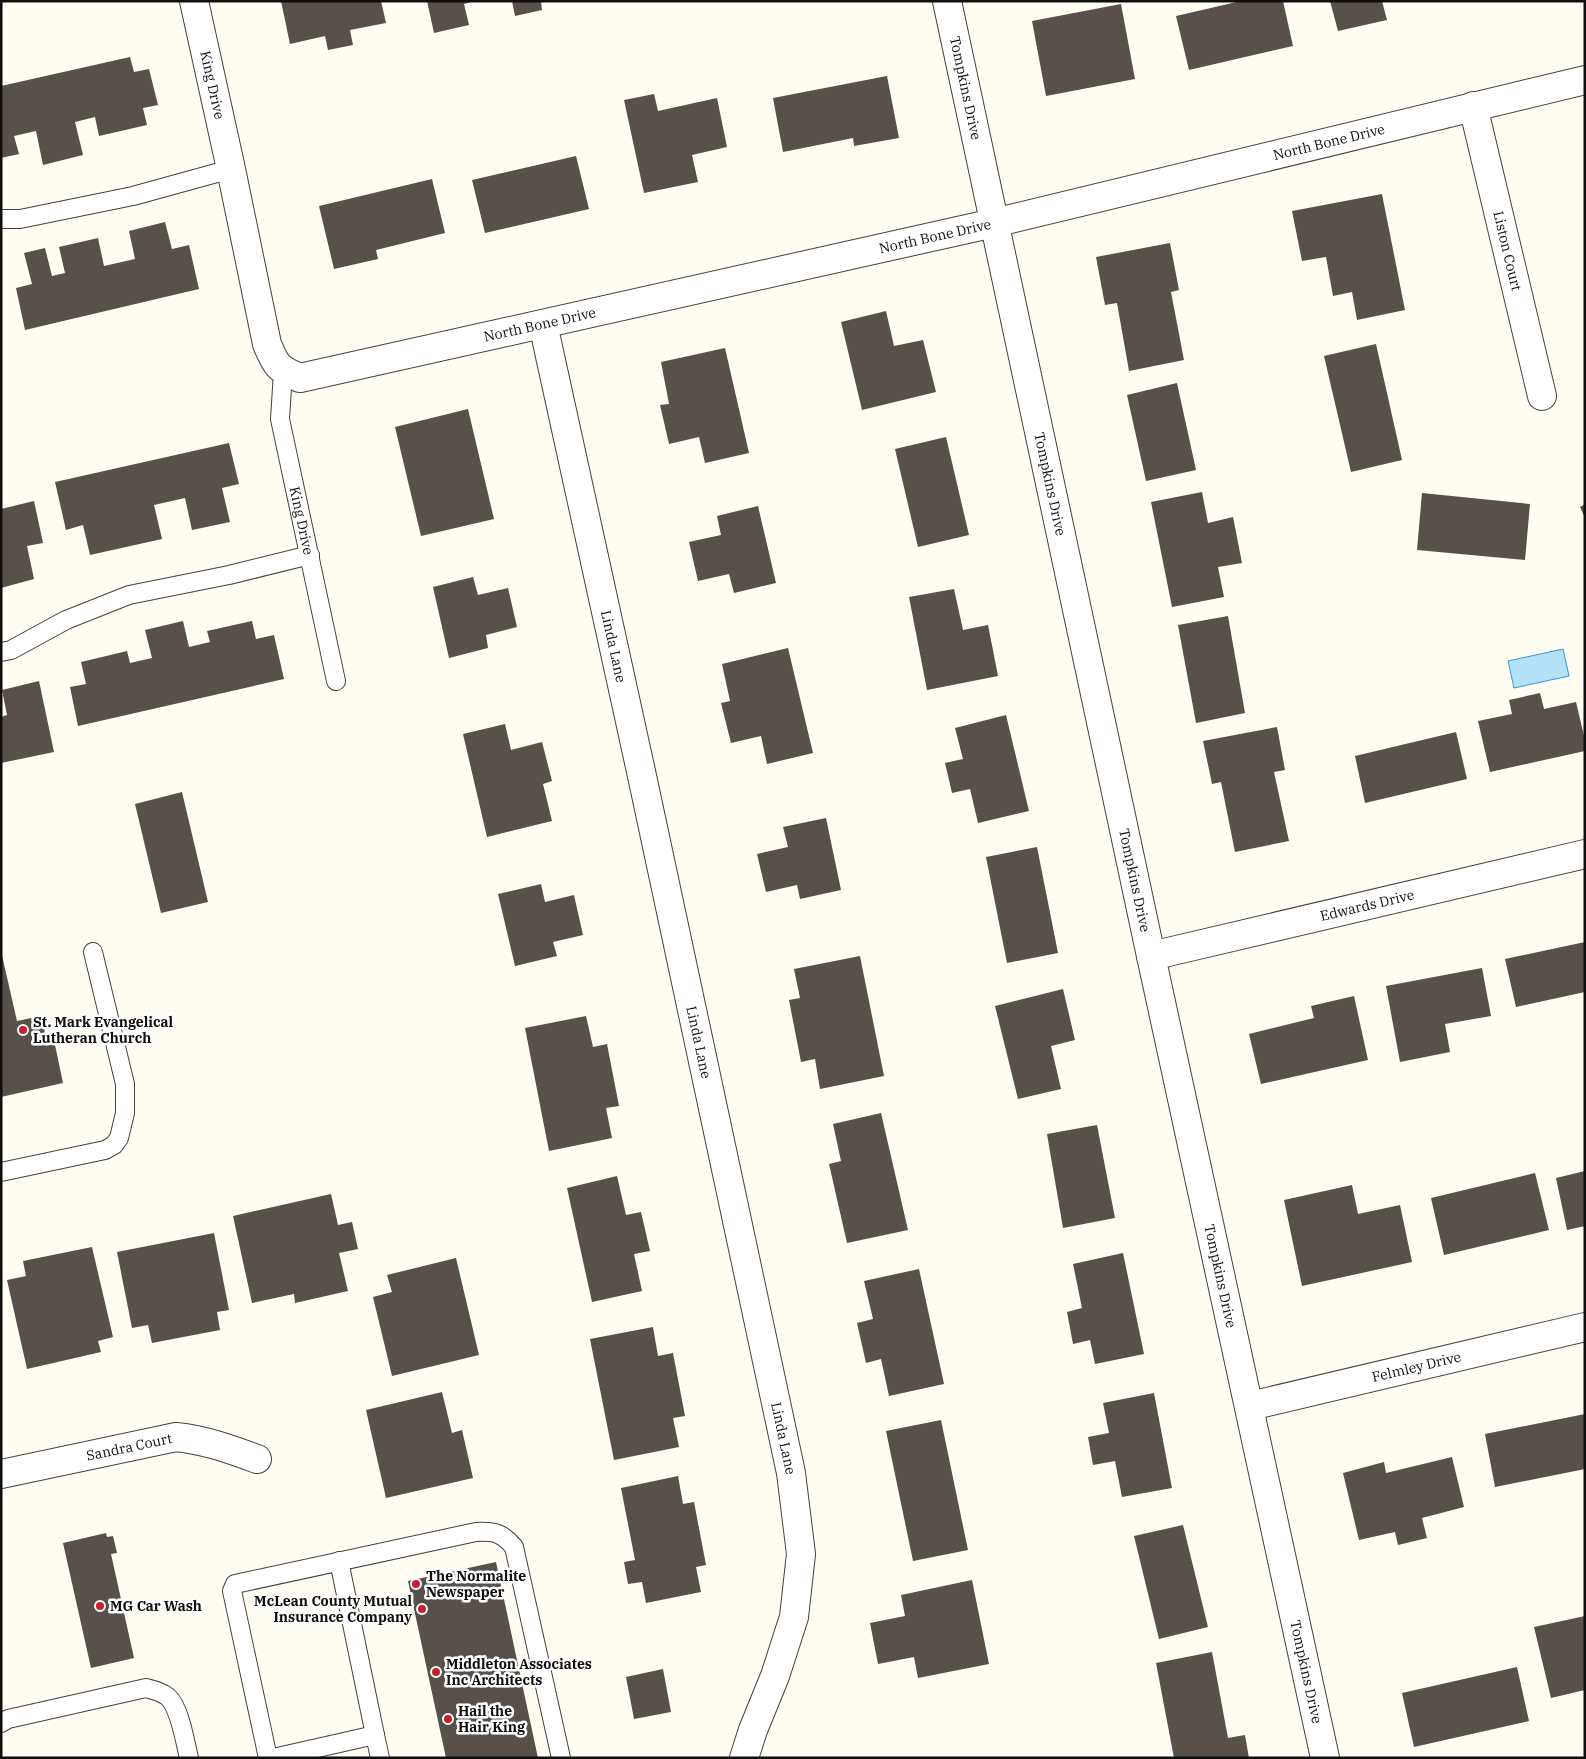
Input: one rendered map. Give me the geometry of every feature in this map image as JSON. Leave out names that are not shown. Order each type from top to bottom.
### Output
[{"type":"street","name":"King Drive","points":[[194,1],[267,344],[275,362],[283,372]]},
{"type":"street","name":"Tompkins Drive","points":[[947,1],[1325,1758]]},
{"type":"street","name":"North Bone Drive","points":[[283,372],[300,378],[994,223],[1585,80]]},
{"type":"street","name":"Liston Court","points":[[1473,106],[1542,396]]},
{"type":"street","name":"Linda Lane","points":[[543,324],[640,766],[791,1473],[801,1554],[794,1617],[775,1676],[744,1758]]},
{"type":"street","name":"Edwards Drive","points":[[1151,956],[1585,854]]},
{"type":"street","name":"Felmley Drive","points":[[1250,1406],[1585,1327]]},
{"type":"street","name":"Sandra Court","points":[[1,1474],[176,1437],[197,1439],[216,1444],[257,1459]]},
{"type":"lane","points":[[1,219],[20,220],[133,196],[231,170]]},
{"type":"lane","name":"King Drive","points":[[1,652],[11,650],[66,620],[129,595],[229,575],[310,556],[280,419],[283,372]]},
{"type":"lane","points":[[310,556],[336,681]]},
{"type":"lane","points":[[1,1172],[105,1150],[114,1145],[119,1138],[125,1113],[125,1084],[93,952]]},
{"type":"lane","points":[[268,1758],[232,1591],[235,1584],[476,1532],[489,1531],[504,1536],[514,1547],[561,1758]]},
{"type":"lane","points":[[339,1561],[380,1758]]},
{"type":"lane","points":[[1,1723],[8,1719],[146,1688],[168,1697],[176,1707],[189,1758]]},
{"type":"lane","points":[[273,1758],[375,1735]]},
{"type":"water","points":[[1563,649],[1569,676],[1514,688],[1508,661]]},
{"type":"building","points":[[281,1],[381,1],[386,23],[350,30],[353,45],[328,50],[325,36],[290,44]]},
{"type":"building","points":[[427,1],[474,1],[464,4],[469,25],[434,33]]},
{"type":"building","points":[[512,1],[541,1],[542,10],[515,16]]},
{"type":"building","points":[[1241,1],[1283,1],[1293,46],[1189,70],[1176,16]]},
{"type":"building","points":[[1330,1],[1382,1],[1387,20],[1338,31]]},
{"type":"building","points":[[1121,4],[1135,79],[1046,96],[1032,21]]},
{"type":"building","points":[[130,57],[134,72],[149,69],[158,105],[143,108],[147,125],[99,136],[95,117],[75,122],[83,155],[43,165],[36,131],[14,136],[19,154],[1,158],[1,86]]},
{"type":"building","points":[[887,76],[899,138],[854,146],[853,138],[783,152],[773,98]]},
{"type":"building","points":[[654,94],[658,111],[717,98],[727,147],[692,155],[698,182],[644,193],[624,100]]},
{"type":"building","points":[[576,156],[589,209],[485,233],[472,180]]},
{"type":"building","points":[[432,179],[445,233],[376,250],[378,259],[334,269],[319,206]]},
{"type":"building","points":[[1382,194],[1405,310],[1357,320],[1352,292],[1333,296],[1326,257],[1302,261],[1292,211]]},
{"type":"building","points":[[165,222],[172,249],[189,245],[199,289],[25,330],[16,288],[32,284],[24,253],[45,248],[52,276],[65,273],[59,247],[98,238],[104,266],[135,259],[129,231]]},
{"type":"building","points":[[1170,243],[1179,290],[1171,292],[1184,360],[1129,371],[1117,303],[1105,305],[1096,257]]},
{"type":"building","points":[[886,311],[894,346],[923,340],[936,392],[862,410],[841,322]]},
{"type":"building","points":[[1376,344],[1402,460],[1351,472],[1324,356]]},
{"type":"building","points":[[725,348],[749,453],[705,463],[699,437],[669,444],[660,405],[669,404],[661,362]]},
{"type":"building","points":[[1177,383],[1196,470],[1146,481],[1127,395]]},
{"type":"building","points":[[468,409],[494,519],[421,536],[395,427]]},
{"type":"building","points":[[946,437],[969,535],[918,547],[895,449]]},
{"type":"building","points":[[229,443],[239,484],[222,488],[230,522],[192,530],[185,498],[154,505],[162,539],[90,555],[83,525],[66,530],[55,482]]},
{"type":"building","points":[[1202,492],[1208,523],[1233,517],[1242,563],[1218,567],[1224,597],[1172,607],[1151,502]]},
{"type":"building","points":[[1422,493],[1530,504],[1525,560],[1417,550]]},
{"type":"building","points":[[34,501],[43,543],[27,546],[34,579],[1,588],[1,509]]},
{"type":"building","points":[[1585,504],[1585,518],[1580,507]]},
{"type":"building","points":[[758,506],[776,583],[734,593],[729,574],[698,581],[689,542],[721,535],[717,516]]},
{"type":"building","points":[[473,577],[478,595],[508,588],[517,627],[486,635],[488,648],[449,658],[433,587]]},
{"type":"building","points":[[954,589],[963,630],[988,625],[998,676],[927,690],[909,597]]},
{"type":"building","points":[[1228,616],[1245,713],[1196,723],[1178,625]]},
{"type":"building","points":[[183,621],[189,647],[210,642],[207,631],[252,621],[256,639],[274,635],[284,679],[78,726],[70,687],[86,684],[81,662],[127,651],[130,663],[152,658],[145,630]]},
{"type":"building","points":[[788,648],[813,753],[767,764],[761,736],[731,743],[721,703],[730,701],[722,664]]},
{"type":"building","points":[[39,681],[54,752],[1,763],[1,717],[7,715],[2,690]]},
{"type":"building","points":[[1540,693],[1544,709],[1576,702],[1585,740],[1585,751],[1490,772],[1478,721],[1512,714],[1509,700]]},
{"type":"building","points":[[1006,715],[1029,811],[978,823],[970,789],[952,793],[945,763],[963,759],[955,728]]},
{"type":"building","points":[[505,724],[511,750],[542,742],[552,781],[543,784],[552,821],[487,837],[463,734]]},
{"type":"building","points":[[1277,727],[1285,770],[1274,772],[1289,841],[1235,852],[1221,782],[1212,784],[1203,741]]},
{"type":"building","points":[[1456,732],[1467,779],[1365,803],[1355,756]]},
{"type":"building","points":[[182,792],[208,902],[161,913],[135,804]]},
{"type":"building","points":[[826,818],[841,890],[800,899],[797,885],[766,892],[757,854],[788,847],[783,827]]},
{"type":"building","points":[[1037,847],[1058,953],[1007,963],[986,857]]},
{"type":"building","points":[[541,884],[545,902],[574,895],[583,935],[553,942],[557,956],[515,966],[498,894]]},
{"type":"building","points":[[1585,942],[1585,992],[1516,1007],[1505,959]]},
{"type":"building","name":"St. Mark Evangelical Lutheran Church","points":[[1,951],[17,1021],[41,1016],[47,1041],[54,1040],[63,1083],[1,1097]]},
{"type":"building","points":[[860,956],[884,1076],[820,1089],[815,1059],[801,1062],[789,1000],[800,998],[794,969]]},
{"type":"building","points":[[1482,968],[1491,1016],[1445,1024],[1450,1052],[1400,1062],[1386,986]]},
{"type":"building","points":[[1063,989],[1075,1040],[1051,1046],[1061,1089],[1018,1099],[995,1006]]},
{"type":"building","points":[[1354,996],[1368,1060],[1261,1084],[1249,1034],[1314,1018],[1311,1006]]},
{"type":"building","points":[[586,1016],[593,1047],[607,1044],[619,1106],[606,1108],[612,1138],[549,1151],[525,1028]]},
{"type":"building","points":[[881,1113],[908,1230],[847,1243],[829,1164],[841,1161],[833,1124]]},
{"type":"building","points":[[1097,1125],[1115,1218],[1063,1228],[1047,1134]]},
{"type":"building","points":[[1585,1171],[1585,1226],[1567,1230],[1556,1178]]},
{"type":"building","points":[[1535,1173],[1549,1230],[1444,1255],[1431,1198]]},
{"type":"building","points":[[617,1176],[626,1215],[641,1212],[650,1251],[634,1254],[642,1291],[592,1302],[567,1188]]},
{"type":"building","points":[[1352,1185],[1358,1214],[1400,1205],[1412,1262],[1302,1286],[1284,1200]]},
{"type":"building","points":[[331,1194],[338,1225],[352,1222],[358,1249],[339,1253],[348,1291],[295,1303],[294,1294],[252,1303],[233,1216]]},
{"type":"building","points":[[214,1233],[229,1310],[217,1312],[220,1330],[152,1343],[148,1325],[132,1328],[117,1252]]},
{"type":"building","points":[[92,1247],[113,1337],[98,1341],[101,1352],[27,1369],[7,1280],[26,1276],[23,1261]]},
{"type":"building","points":[[1123,1253],[1144,1354],[1095,1364],[1090,1340],[1073,1344],[1067,1312],[1082,1308],[1073,1264]]},
{"type":"building","points":[[456,1258],[479,1355],[392,1376],[373,1297],[392,1292],[387,1275]]},
{"type":"building","points":[[919,1269],[944,1384],[889,1396],[881,1359],[866,1363],[857,1323],[873,1319],[864,1281]]},
{"type":"building","points":[[653,1327],[658,1356],[673,1353],[685,1416],[673,1418],[679,1447],[614,1460],[590,1339]]},
{"type":"building","points":[[442,1392],[452,1433],[462,1430],[473,1478],[386,1498],[366,1410]]},
{"type":"building","points":[[1154,1393],[1172,1488],[1122,1497],[1115,1461],[1093,1465],[1088,1437],[1109,1433],[1103,1403]]},
{"type":"building","points":[[1585,1414],[1585,1469],[1495,1487],[1485,1434]]},
{"type":"building","points":[[941,1420],[968,1550],[913,1561],[886,1431]]},
{"type":"building","points":[[1452,1457],[1464,1507],[1422,1518],[1427,1538],[1398,1545],[1395,1532],[1359,1540],[1343,1473],[1384,1462],[1386,1473]]},
{"type":"building","points":[[678,1476],[683,1504],[694,1502],[706,1565],[696,1567],[701,1592],[646,1603],[642,1582],[628,1584],[624,1562],[635,1560],[621,1488]]},
{"type":"building","points":[[1183,1525],[1208,1627],[1159,1639],[1134,1536]]},
{"type":"building","name":"MG Car Wash","points":[[106,1533],[107,1537],[113,1536],[117,1553],[111,1554],[134,1658],[91,1668],[63,1543]]},
{"type":"building","points":[[496,1562],[538,1758],[446,1758],[408,1581]]},
{"type":"building","points":[[972,1580],[989,1664],[918,1678],[914,1657],[878,1664],[870,1623],[905,1616],[901,1595]]},
{"type":"building","points":[[1585,1616],[1585,1690],[1551,1698],[1534,1627]]},
{"type":"building","points":[[1212,1652],[1228,1738],[1245,1735],[1249,1758],[1174,1758],[1156,1663]]},
{"type":"building","points":[[1517,1667],[1529,1721],[1414,1747],[1402,1693]]},
{"type":"building","points":[[663,1669],[671,1712],[634,1719],[626,1677]]},
{"type":"place","name":"St. Mark Evangelical Lutheran Church","points":[[23,1030]]},
{"type":"place","name":"The Normalite Newspaper","points":[[416,1584]]},
{"type":"place","name":"MG Car Wash","points":[[100,1606]]},
{"type":"place","name":"McLean County Mutual Insurance Company","points":[[422,1609]]},
{"type":"place","name":"Middleton Associates Inc Architects","points":[[436,1672]]},
{"type":"place","name":"Hail the Hair King","points":[[448,1719]]}]
